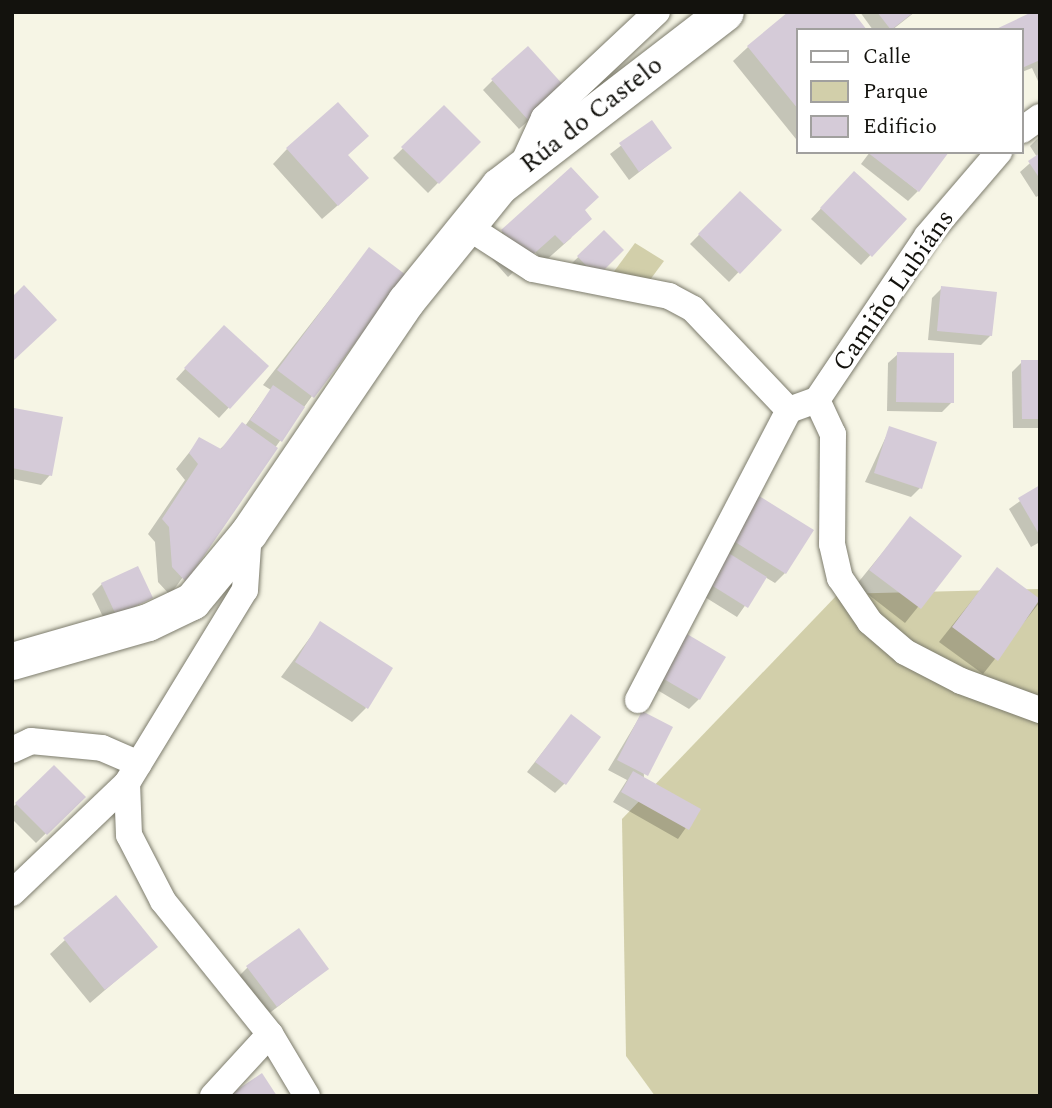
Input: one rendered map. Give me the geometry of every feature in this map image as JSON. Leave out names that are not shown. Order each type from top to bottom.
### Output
[{"type":"street","points":[[521,169],[544,118],[657,12]]},
{"type":"street","name":"Rúa do Castelo","points":[[12,662],[148,622],[191,600],[249,532],[465,225],[521,169],[725,12]]},
{"type":"street","points":[[1024,129],[1040,117]]},
{"type":"street","name":"Camiño Lubiáns","points":[[817,400],[927,236],[997,154]]},
{"type":"street","points":[[465,225],[533,268],[668,296],[693,309],[789,410]]},
{"type":"street","points":[[638,700],[789,410],[817,400],[833,434],[832,544],[840,578],[870,622],[905,652],[961,681],[1040,710]]},
{"type":"street","points":[[12,894],[133,773],[245,590],[249,532]]},
{"type":"street","points":[[12,750],[31,741],[102,748],[133,773]]},
{"type":"street","points":[[133,773],[129,835],[163,901],[270,1034],[307,1096]]},
{"type":"street","points":[[213,1096],[270,1034]]},
{"type":"green space","points":[[635,243],[664,261],[644,288],[607,281]]},
{"type":"green space","points":[[1040,589],[1040,1096],[655,1096],[626,1056],[622,819],[838,594]]},
{"type":"building","points":[[788,12],[853,12],[865,28],[796,28],[796,107],[747,46]]},
{"type":"building","points":[[877,12],[914,12],[894,28],[889,28]]},
{"type":"building","points":[[1032,12],[1040,12],[1040,60],[1024,67],[1024,28],[998,28]]},
{"type":"building","points":[[528,46],[566,88],[529,121],[491,79]]},
{"type":"building","points":[[338,102],[369,136],[348,155],[369,178],[338,206],[286,148]]},
{"type":"building","points":[[444,105],[481,142],[439,184],[401,147]]},
{"type":"building","points":[[652,120],[672,148],[639,172],[619,143]]},
{"type":"building","points":[[1040,153],[1040,179],[1028,161]]},
{"type":"building","points":[[870,154],[948,154],[919,192]]},
{"type":"building","points":[[571,167],[599,197],[585,210],[592,219],[564,244],[555,235],[528,259],[501,230]]},
{"type":"building","points":[[854,171],[907,219],[872,257],[820,208]]},
{"type":"building","points":[[740,191],[782,230],[740,274],[698,234]]},
{"type":"building","points":[[604,230],[624,250],[597,277],[577,256]]},
{"type":"building","points":[[369,247],[406,275],[314,398],[277,370]]},
{"type":"building","points":[[24,285],[57,320],[12,362],[12,297]]},
{"type":"building","points":[[941,286],[997,292],[992,336],[937,331]]},
{"type":"building","points":[[224,325],[269,366],[230,409],[184,368]]},
{"type":"building","points":[[897,352],[954,353],[954,403],[896,402]]},
{"type":"building","points":[[1021,360],[1040,360],[1040,419],[1022,419]]},
{"type":"building","points":[[273,385],[305,407],[282,442],[250,420]]},
{"type":"building","points":[[14,408],[63,417],[52,476],[12,468]]},
{"type":"building","points":[[242,422],[278,448],[186,582],[172,567],[169,527],[162,519],[198,464],[189,453],[199,437],[221,449]]},
{"type":"building","points":[[889,426],[937,442],[922,489],[874,473]]},
{"type":"building","points":[[1040,485],[1040,536],[1018,498]]},
{"type":"building","points":[[759,496],[814,530],[786,574],[732,540]]},
{"type":"building","points":[[910,516],[962,556],[921,609],[869,570]]},
{"type":"building","points":[[727,552],[767,577],[748,608],[708,583]]},
{"type":"building","points":[[138,566],[153,598],[116,615],[101,583]]},
{"type":"building","points":[[997,567],[1040,599],[998,661],[952,627]]},
{"type":"building","points":[[320,621],[393,668],[368,709],[295,662]]},
{"type":"building","points":[[687,634],[726,657],[700,700],[662,678]]},
{"type":"building","points":[[642,711],[673,727],[648,776],[617,760]]},
{"type":"building","points":[[571,714],[601,737],[566,785],[535,762]]},
{"type":"building","points":[[54,765],[86,797],[47,835],[15,803]]},
{"type":"building","points":[[633,771],[701,809],[689,830],[621,792]]},
{"type":"building","points":[[116,895],[158,947],[105,990],[63,938]]},
{"type":"building","points":[[299,928],[329,969],[277,1007],[246,966]]},
{"type":"building","points":[[262,1073],[277,1096],[228,1096]]}]
